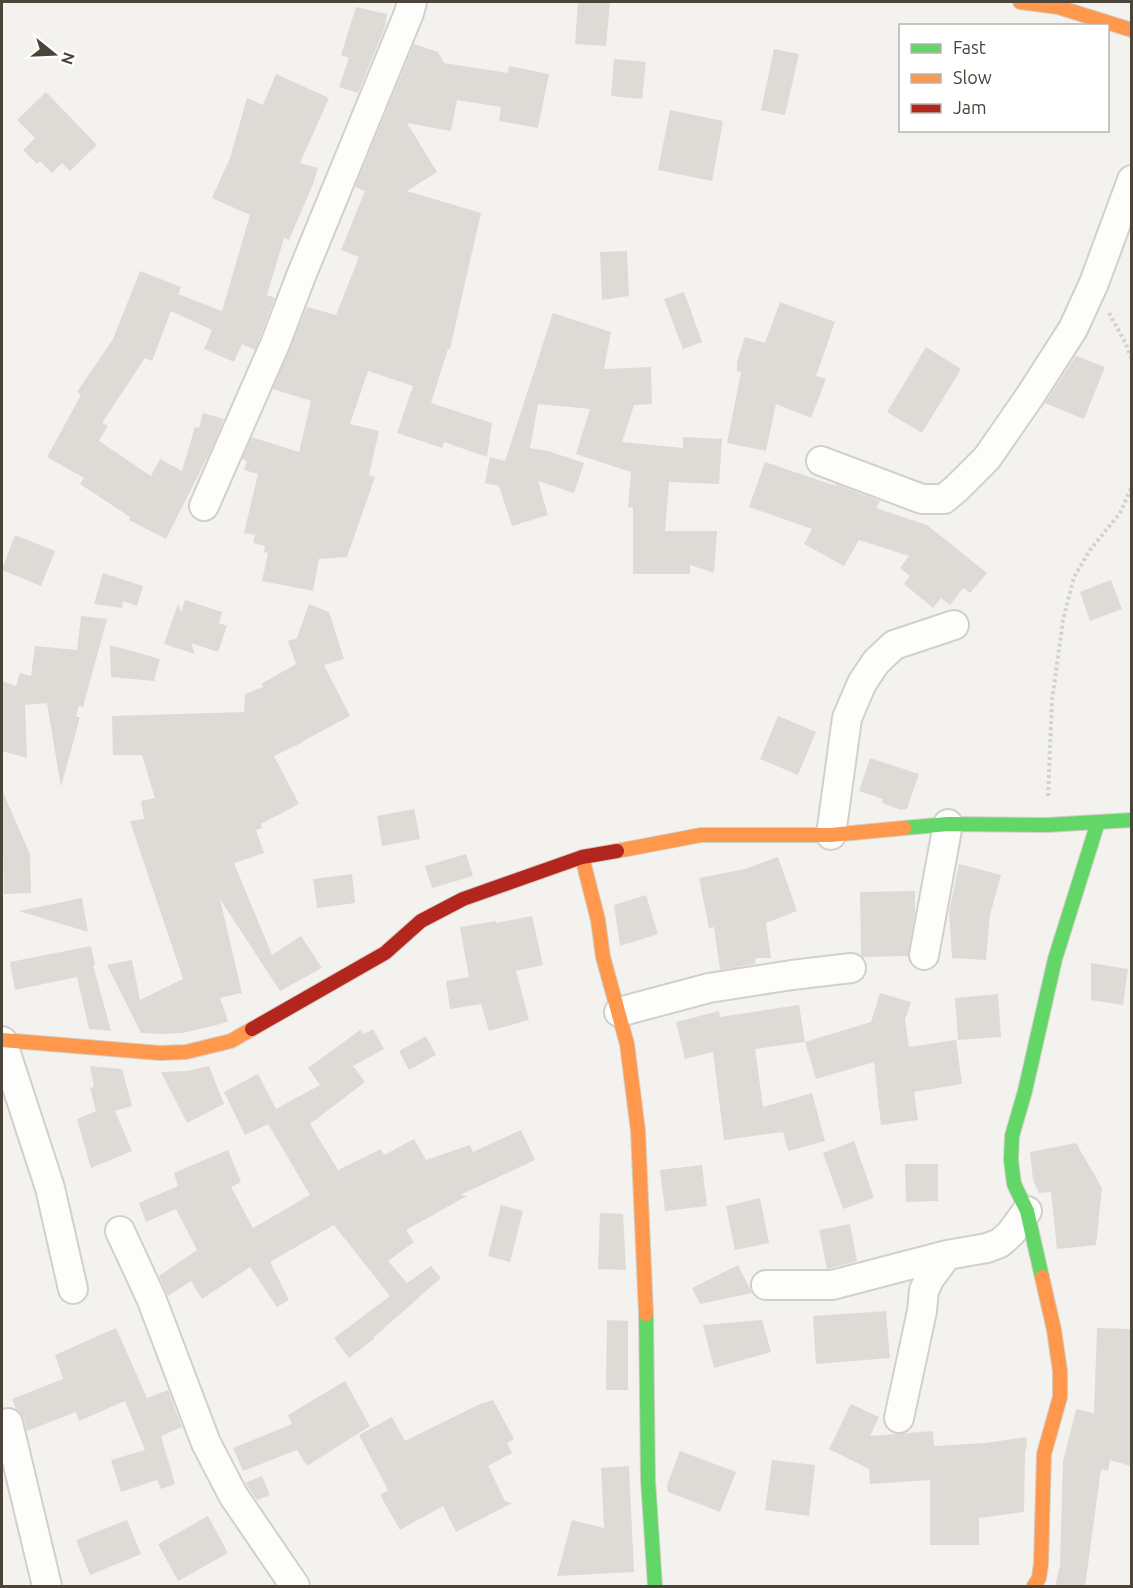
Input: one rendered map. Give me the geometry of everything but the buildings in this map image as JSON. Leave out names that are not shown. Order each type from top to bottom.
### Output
[{"type":"street","points":[[204,506],[276,344],[301,276],[412,2]]},
{"type":"street","points":[[1020,2],[1058,7],[1129,26]]},
{"type":"street","points":[[820,461],[922,499],[944,499],[957,488],[987,458],[1073,329],[1094,283],[1131,180]]},
{"type":"street","points":[[831,835],[846,718],[862,683],[876,662],[894,645],[954,625]]},
{"type":"street","points":[[73,1289],[50,1188],[2,1040],[160,1053],[186,1053],[231,1041],[385,953],[421,921],[463,899],[582,857],[701,835],[831,835],[948,824],[1047,825],[1131,820]]},
{"type":"street","points":[[1034,1587],[1039,1578],[1041,1564],[1044,1454],[1060,1397],[1060,1371],[1054,1330],[1027,1211],[1014,1184],[1011,1160],[1012,1136],[1055,959],[1098,822]]},
{"type":"street","points":[[924,955],[948,824]]},
{"type":"street","points":[[582,857],[598,920],[603,957],[627,1044],[638,1131],[646,1289],[648,1480],[655,1587]]},
{"type":"street","points":[[619,1012],[709,988],[792,975],[851,969]]},
{"type":"street","points":[[766,1286],[832,1285],[946,1255],[987,1248],[1000,1243],[1011,1233],[1027,1211]]},
{"type":"street","points":[[120,1231],[151,1298],[206,1443],[232,1495],[295,1587]]},
{"type":"street","points":[[899,1418],[922,1311],[924,1290],[946,1255]]},
{"type":"street","points":[[8,1424],[47,1587]]},
{"type":"path","points":[[1094,283],[1126,344],[1131,360]]},
{"type":"path","points":[[1047,825],[1052,701],[1063,620],[1074,577],[1090,550],[1120,513],[1131,486]]},
{"type":"traffic: fast","points":[[904,828],[948,824],[1047,825],[1132,820]]},
{"type":"traffic: fast","points":[[1042,1277],[1027,1211],[1014,1184],[1011,1160],[1012,1136],[1025,1091],[1055,959],[1098,822]]},
{"type":"traffic: fast","points":[[646,1314],[648,1480],[655,1586]]},
{"type":"traffic: slow","points":[[1020,2],[1058,7],[1132,30]]},
{"type":"traffic: slow","points":[[617,851],[701,835],[831,835],[904,828]]},
{"type":"traffic: slow","points":[[582,857],[598,920],[603,957],[627,1044],[638,1131],[646,1314]]},
{"type":"traffic: slow","points":[[2,1040],[160,1053],[186,1052],[231,1041],[252,1029]]},
{"type":"traffic: slow","points":[[1034,1586],[1039,1578],[1041,1564],[1044,1454],[1060,1397],[1060,1371],[1054,1330],[1042,1277]]},
{"type":"traffic: jam","points":[[252,1029],[385,953],[421,921],[463,899],[582,857],[617,851]]}]
